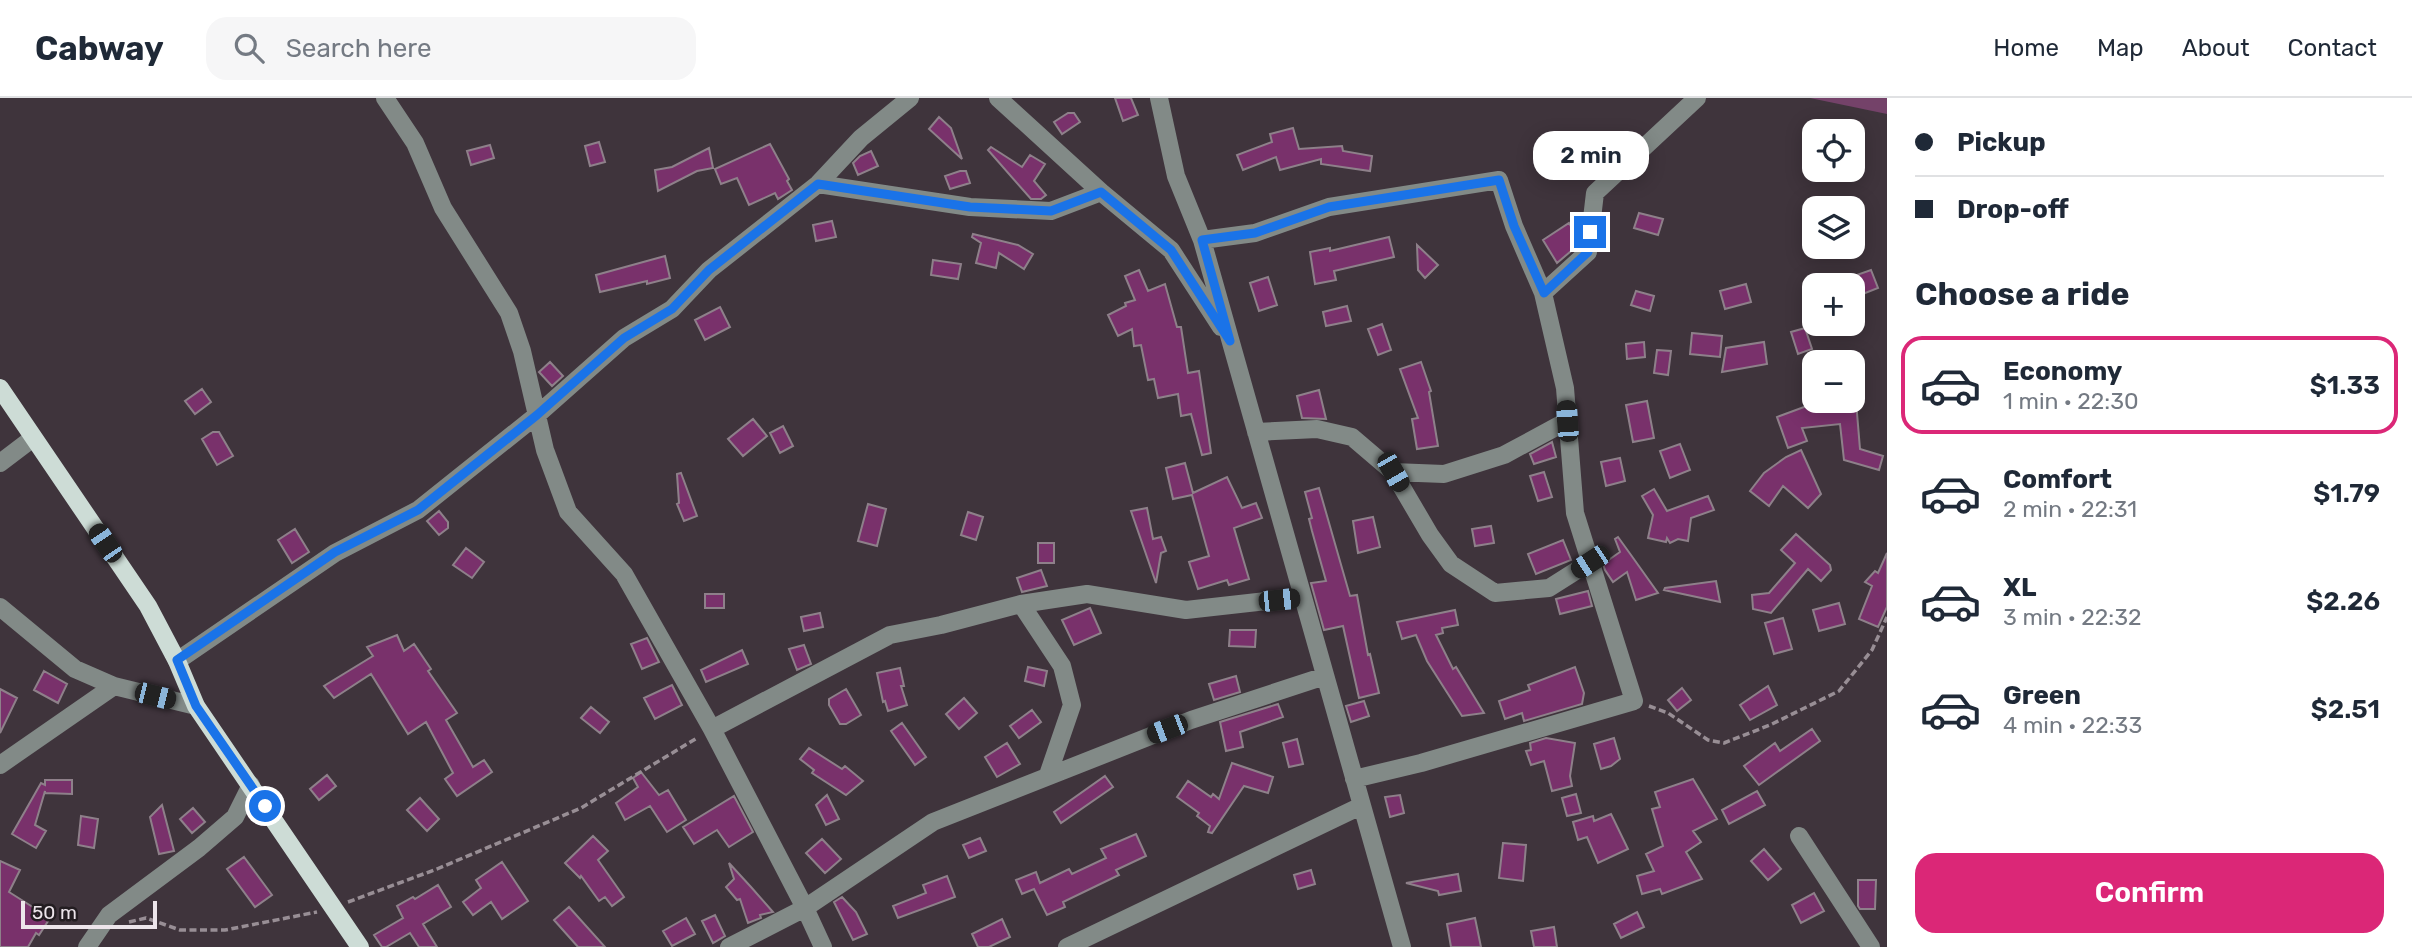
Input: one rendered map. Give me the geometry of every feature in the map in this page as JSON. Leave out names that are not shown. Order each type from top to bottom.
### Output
[{"type":"main road","points":[[0,388],[148,606],[177,660],[196,706],[360,947]]},
{"type":"street","points":[[386,98],[415,143],[443,208],[509,313],[522,351],[545,450],[568,512],[624,574],[712,729],[806,908],[823,947]]},
{"type":"street","points":[[177,660],[335,552],[418,510],[537,415],[624,338],[672,309],[709,270],[818,184],[861,138],[910,98]]},
{"type":"street","points":[[998,98],[1101,192],[1171,250],[1230,341]]},
{"type":"street","points":[[1159,98],[1176,176],[1202,240],[1402,947]]},
{"type":"street","points":[[1544,293],[1588,252],[1595,193],[1697,98]]},
{"type":"street","points":[[1202,240],[1255,233],[1329,207],[1499,180],[1514,226],[1544,293],[1565,388],[1574,513],[1634,701],[1421,763],[1354,779]]},
{"type":"street","points":[[818,184],[970,207],[1051,211],[1101,192]]},
{"type":"street","points":[[1393,472],[1444,474],[1504,455],[1567,421]]},
{"type":"street","points":[[1256,432],[1317,429],[1352,437],[1393,472],[1430,535],[1451,564],[1495,593],[1549,588],[1590,562]]},
{"type":"street","points":[[0,463],[33,438]]},
{"type":"street","points":[[712,729],[890,635],[1021,604],[1087,594],[1186,610],[1302,597]]},
{"type":"street","points":[[1021,604],[1062,666],[1072,705],[1048,775]]},
{"type":"street","points":[[0,607],[75,669],[114,686],[196,706]]},
{"type":"street","points":[[729,947],[806,908],[933,822],[1191,720],[1325,676]]},
{"type":"street","points":[[0,765],[114,686]]},
{"type":"street","points":[[87,947],[109,915],[199,848],[235,817],[251,785]]},
{"type":"street","points":[[1067,947],[1361,806]]},
{"type":"street","points":[[1799,836],[1871,947]]},
{"type":"path","points":[[1634,701],[1668,713],[1709,740],[1724,743],[1770,725],[1839,691],[1872,650],[1887,617]]},
{"type":"path","points":[[100,929],[146,918],[180,930],[225,930],[291,919],[333,908],[437,869],[581,808],[712,729]]},
{"type":"shaded area","points":[[1810,98],[1887,98],[1887,114]]},
{"type":"building","points":[[1115,98],[1131,98],[1138,115],[1123,121]]},
{"type":"building","points":[[1068,113],[1074,113],[1080,122],[1062,134],[1054,122]]},
{"type":"building","points":[[939,117],[951,128],[962,159],[929,129]]},
{"type":"building","points":[[1293,128],[1299,149],[1342,146],[1343,151],[1372,156],[1370,171],[1321,164],[1321,159],[1280,170],[1276,157],[1243,170],[1237,155],[1272,142],[1270,134]]},
{"type":"building","points":[[599,142],[605,162],[590,166],[585,146]]},
{"type":"building","points":[[770,144],[792,190],[778,199],[775,193],[749,205],[737,178],[721,184],[715,169]]},
{"type":"building","points":[[490,145],[494,158],[471,165],[467,151]]},
{"type":"building","points":[[991,147],[1022,167],[1030,155],[1045,164],[1034,181],[1046,195],[1041,199],[1031,199],[988,150]]},
{"type":"building","points":[[709,148],[713,168],[697,171],[658,191],[655,170],[672,167]]},
{"type":"building","points":[[871,151],[878,166],[858,175],[853,163]]},
{"type":"building","points":[[966,171],[970,183],[950,189],[945,176]]},
{"type":"building","points":[[1639,213],[1663,219],[1658,235],[1634,228]]},
{"type":"building","points":[[832,221],[836,237],[816,241],[813,225]]},
{"type":"building","points":[[1569,223],[1578,238],[1577,246],[1557,263],[1543,240]]},
{"type":"building","points":[[973,234],[1018,245],[1033,254],[1024,269],[999,253],[996,268],[976,263],[981,243],[972,237]]},
{"type":"building","points":[[1389,237],[1394,257],[1334,271],[1336,280],[1315,284],[1310,252],[1330,248],[1330,251]]},
{"type":"building","points":[[1417,245],[1438,265],[1425,278],[1418,270]]},
{"type":"building","points":[[665,256],[670,278],[600,292],[596,275]]},
{"type":"building","points":[[933,260],[961,264],[958,279],[931,275]]},
{"type":"building","points":[[1139,270],[1148,291],[1165,284],[1177,327],[1181,327],[1188,373],[1199,371],[1211,453],[1202,455],[1191,414],[1181,416],[1178,394],[1158,398],[1154,379],[1148,380],[1141,345],[1134,346],[1132,329],[1118,336],[1108,315],[1126,306],[1125,303],[1135,300],[1125,276]]},
{"type":"building","points":[[1871,270],[1878,288],[1865,293],[1865,273],[1862,273]]},
{"type":"building","points":[[1268,277],[1277,305],[1259,311],[1250,283]]},
{"type":"building","points":[[1746,284],[1751,302],[1725,309],[1720,291]]},
{"type":"building","points":[[1636,291],[1654,296],[1650,311],[1631,305]]},
{"type":"building","points":[[1347,306],[1351,321],[1326,326],[1323,312]]},
{"type":"building","points":[[720,307],[730,327],[705,340],[695,320]]},
{"type":"building","points":[[1382,324],[1391,350],[1378,355],[1368,329]]},
{"type":"building","points":[[1802,329],[1802,336],[1808,336],[1812,349],[1802,350],[1798,354],[1791,332]]},
{"type":"building","points":[[1692,333],[1722,336],[1720,357],[1690,354]]},
{"type":"building","points":[[1644,342],[1645,357],[1627,359],[1626,344]]},
{"type":"building","points":[[1764,342],[1767,364],[1722,372],[1726,348]]},
{"type":"building","points":[[1657,350],[1671,351],[1668,375],[1654,373]]},
{"type":"building","points":[[550,362],[563,376],[552,386],[539,372]]},
{"type":"building","points":[[1421,362],[1431,391],[1429,392],[1438,446],[1417,449],[1412,419],[1418,418],[1400,369]]},
{"type":"building","points":[[202,389],[211,402],[195,414],[185,401]]},
{"type":"building","points":[[1319,390],[1326,419],[1302,418],[1297,396]]},
{"type":"building","points":[[1647,401],[1654,438],[1633,442],[1626,405]]},
{"type":"building","points":[[1802,408],[1802,413],[1857,413],[1860,449],[1883,456],[1879,470],[1844,460],[1840,424],[1802,428],[1807,441],[1788,448],[1777,417]]},
{"type":"building","points":[[753,419],[767,436],[743,456],[728,439]]},
{"type":"building","points":[[783,426],[793,446],[780,453],[770,433]]},
{"type":"building","points":[[213,432],[219,432],[233,456],[217,465],[202,439]]},
{"type":"building","points":[[1552,442],[1556,457],[1534,464],[1530,454]]},
{"type":"building","points":[[1680,444],[1690,470],[1670,478],[1660,451]]},
{"type":"building","points":[[1801,450],[1821,494],[1808,508],[1783,486],[1769,506],[1750,491],[1764,473]]},
{"type":"building","points":[[1620,458],[1625,481],[1606,486],[1601,462]]},
{"type":"building","points":[[1185,463],[1193,493],[1227,477],[1242,508],[1256,503],[1262,518],[1234,528],[1249,579],[1229,585],[1227,580],[1198,589],[1189,562],[1209,556],[1192,495],[1173,499],[1166,468]]},
{"type":"building","points":[[1544,472],[1552,497],[1538,501],[1530,476]]},
{"type":"building","points":[[681,473],[697,516],[684,521],[677,504],[677,474]]},
{"type":"building","points":[[1319,488],[1350,596],[1357,595],[1368,655],[1370,654],[1379,693],[1359,698],[1343,626],[1324,630],[1311,583],[1326,581],[1309,519],[1312,518],[1305,492]]},
{"type":"building","points":[[1654,489],[1667,511],[1708,496],[1714,510],[1691,518],[1688,541],[1678,539],[1670,543],[1667,538],[1666,542],[1648,538],[1653,515],[1642,496]]},
{"type":"building","points":[[868,504],[886,509],[877,546],[858,541]]},
{"type":"building","points":[[1147,508],[1153,539],[1161,537],[1166,551],[1161,553],[1156,583],[1131,511]]},
{"type":"building","points":[[439,511],[448,522],[448,528],[439,535],[427,521]]},
{"type":"building","points":[[968,512],[983,517],[976,540],[961,535]]},
{"type":"building","points":[[1373,517],[1380,547],[1358,553],[1353,521]]},
{"type":"building","points":[[1491,526],[1494,543],[1475,546],[1472,529]]},
{"type":"building","points":[[295,529],[309,552],[292,563],[278,540]]},
{"type":"building","points":[[1796,534],[1830,565],[1831,570],[1821,581],[1808,569],[1771,613],[1753,609],[1752,595],[1769,593],[1795,563],[1781,550]]},
{"type":"building","points":[[1618,537],[1658,593],[1636,600],[1627,572],[1613,582],[1603,564],[1620,552],[1615,539]]},
{"type":"building","points":[[1563,540],[1571,560],[1536,574],[1528,554]]},
{"type":"building","points":[[1038,543],[1054,543],[1054,563],[1038,563]]},
{"type":"building","points":[[466,548],[484,562],[472,578],[453,565]]},
{"type":"building","points":[[1887,553],[1887,607],[1878,627],[1859,619],[1872,586],[1865,582],[1875,571],[1878,573]]},
{"type":"building","points":[[1041,570],[1047,586],[1022,592],[1017,578]]},
{"type":"building","points":[[1716,581],[1720,602],[1664,590],[1665,588]]},
{"type":"building","points":[[1588,591],[1592,606],[1560,614],[1556,599]]},
{"type":"building","points":[[705,594],[724,594],[724,608],[705,608]]},
{"type":"building","points":[[1839,603],[1845,624],[1819,631],[1813,610]]},
{"type":"building","points":[[1090,608],[1101,633],[1074,645],[1062,620]]},
{"type":"building","points":[[1455,610],[1458,625],[1442,628],[1443,633],[1436,635],[1453,669],[1456,667],[1484,713],[1462,716],[1427,661],[1416,635],[1402,639],[1397,622]]},
{"type":"building","points":[[820,613],[823,627],[804,631],[801,617]]},
{"type":"building","points":[[1783,618],[1792,649],[1774,654],[1765,623]]},
{"type":"building","points":[[1230,630],[1256,630],[1255,647],[1229,646]]},
{"type":"building","points":[[397,635],[404,651],[414,644],[431,669],[428,671],[457,713],[446,720],[473,767],[484,760],[492,772],[457,796],[445,779],[453,773],[426,722],[408,734],[371,674],[334,698],[324,686],[373,656],[367,647]]},
{"type":"building","points":[[647,638],[659,662],[642,669],[631,644]]},
{"type":"building","points":[[804,645],[811,664],[797,670],[789,649]]},
{"type":"building","points":[[742,650],[748,664],[706,682],[701,670]]},
{"type":"building","points":[[1028,667],[1047,671],[1044,686],[1025,681]]},
{"type":"building","points":[[1575,667],[1584,693],[1582,704],[1524,721],[1522,713],[1505,719],[1499,701],[1530,690],[1528,685]]},
{"type":"building","points":[[900,668],[904,686],[901,686],[907,705],[888,711],[885,701],[883,702],[877,673]]},
{"type":"building","points":[[44,671],[67,684],[58,703],[34,690]]},
{"type":"building","points":[[1236,676],[1240,692],[1214,700],[1209,684]]},
{"type":"building","points":[[672,685],[682,705],[655,719],[644,698]]},
{"type":"building","points":[[1768,686],[1777,705],[1750,720],[1740,705]]},
{"type":"building","points":[[1682,688],[1691,700],[1677,711],[1668,700]]},
{"type":"building","points":[[0,689],[17,698],[0,733]]},
{"type":"building","points":[[846,689],[861,715],[846,724],[840,724],[829,705],[829,699]]},
{"type":"building","points":[[964,698],[977,713],[959,729],[946,714]]},
{"type":"building","points":[[1364,701],[1369,716],[1351,722],[1346,706]]},
{"type":"building","points":[[1278,704],[1283,717],[1240,732],[1243,747],[1226,751],[1220,722]]},
{"type":"building","points":[[591,707],[609,722],[600,733],[581,718]]},
{"type":"building","points":[[1032,710],[1041,722],[1019,738],[1010,726]]},
{"type":"building","points":[[902,723],[926,757],[915,765],[891,731]]},
{"type":"building","points":[[1812,729],[1820,741],[1759,785],[1744,766],[1775,743],[1780,751]]},
{"type":"building","points":[[1546,738],[1575,743],[1570,776],[1572,786],[1552,791],[1544,761],[1531,765],[1526,751],[1531,750],[1530,743]]},
{"type":"building","points":[[1614,738],[1620,759],[1601,769],[1594,744]]},
{"type":"building","points":[[1297,739],[1303,764],[1289,767],[1283,743]]},
{"type":"building","points":[[1007,743],[1020,764],[997,777],[985,757]]},
{"type":"building","points":[[809,748],[842,769],[845,766],[863,781],[846,795],[812,773],[814,770],[800,759]]},
{"type":"building","points":[[1232,763],[1273,777],[1268,793],[1244,786],[1212,833],[1208,832],[1210,826],[1197,816],[1199,813],[1177,797],[1188,781],[1211,797],[1213,794],[1219,799]]},
{"type":"building","points":[[641,772],[659,795],[668,790],[686,820],[667,832],[650,806],[625,820],[616,803],[638,787],[633,778]]},
{"type":"building","points":[[327,775],[336,786],[319,800],[310,789]]},
{"type":"building","points":[[1105,776],[1113,787],[1061,823],[1054,812]]},
{"type":"building","points":[[1693,779],[1717,819],[1693,831],[1701,842],[1686,852],[1702,879],[1662,894],[1660,889],[1642,894],[1637,876],[1654,871],[1646,854],[1663,846],[1652,809],[1660,807],[1655,792]]},
{"type":"building","points":[[45,780],[72,780],[72,794],[45,791],[35,825],[46,831],[36,848],[12,834],[41,783],[45,785]]},
{"type":"building","points":[[1757,791],[1765,805],[1729,824],[1722,810]]},
{"type":"building","points":[[1576,794],[1581,813],[1567,816],[1562,798]]},
{"type":"building","points":[[827,795],[839,819],[826,825],[816,805]]},
{"type":"building","points":[[1400,795],[1404,813],[1390,817],[1385,797]]},
{"type":"building","points":[[734,796],[753,832],[729,847],[717,830],[694,844],[683,827]]},
{"type":"building","points":[[420,798],[439,819],[427,831],[407,810]]},
{"type":"building","points":[[162,805],[174,851],[159,854],[150,817]]},
{"type":"building","points":[[193,808],[205,822],[192,833],[180,819]]},
{"type":"building","points":[[1611,814],[1628,849],[1598,863],[1587,837],[1578,840],[1573,822],[1593,816],[1594,821]]},
{"type":"building","points":[[81,816],[98,819],[94,848],[78,845]]},
{"type":"building","points":[[1136,834],[1146,856],[1116,870],[1119,875],[1063,902],[1065,907],[1047,915],[1034,889],[1022,894],[1016,880],[1036,872],[1040,883],[1069,869],[1072,874],[1106,858],[1101,849]]},
{"type":"building","points":[[593,836],[608,851],[598,860],[624,897],[612,906],[605,897],[599,901],[581,876],[580,878],[565,863]]},
{"type":"building","points":[[980,838],[986,851],[969,858],[963,845]]},
{"type":"building","points":[[822,839],[841,859],[825,873],[806,853]]},
{"type":"building","points":[[1503,843],[1526,845],[1523,881],[1499,878]]},
{"type":"building","points":[[1764,849],[1781,869],[1768,880],[1751,861]]},
{"type":"building","points":[[244,857],[272,895],[255,907],[227,869]]},
{"type":"building","points":[[0,861],[20,870],[9,892],[50,918],[28,947],[0,947]]},
{"type":"building","points":[[502,862],[528,901],[502,919],[491,902],[473,915],[463,902],[481,888],[476,880]]},
{"type":"building","points":[[729,863],[773,912],[760,915],[761,918],[748,923],[740,899],[737,900],[726,887],[734,879]]},
{"type":"building","points":[[1311,870],[1315,884],[1298,889],[1294,875]]},
{"type":"building","points":[[1458,874],[1461,891],[1439,895],[1438,891],[1406,883]]},
{"type":"building","points":[[947,876],[955,897],[898,918],[893,906],[926,893],[923,885]]},
{"type":"building","points":[[1858,880],[1876,880],[1875,909],[1860,909],[1858,906]]},
{"type":"building","points":[[438,885],[451,907],[423,924],[437,947],[419,947],[410,933],[382,947],[374,935],[403,918],[397,906]]},
{"type":"building","points":[[1814,893],[1824,911],[1801,923],[1792,905]]},
{"type":"building","points":[[842,897],[856,912],[867,934],[853,940],[834,902]]},
{"type":"building","points":[[569,907],[605,947],[578,947],[554,920]]},
{"type":"building","points":[[1637,912],[1644,927],[1621,938],[1614,924]]},
{"type":"building","points":[[715,915],[725,936],[713,943],[702,921]]},
{"type":"building","points":[[686,918],[695,934],[672,946],[663,931]]},
{"type":"building","points":[[1475,918],[1481,947],[1451,947],[1447,924]]},
{"type":"building","points":[[1002,919],[1010,937],[989,947],[978,947],[972,934]]},
{"type":"building","points":[[1554,927],[1557,947],[1534,947],[1531,931]]},
{"type":"route","points":[[265,806],[196,706],[177,660],[335,552],[418,510],[537,415],[624,338],[672,309],[709,270],[818,184],[970,207],[1051,211],[1101,192],[1171,250],[1230,341],[1202,240],[1255,233],[1329,207],[1499,180],[1514,226],[1544,293],[1588,252],[1590,232]]}]
